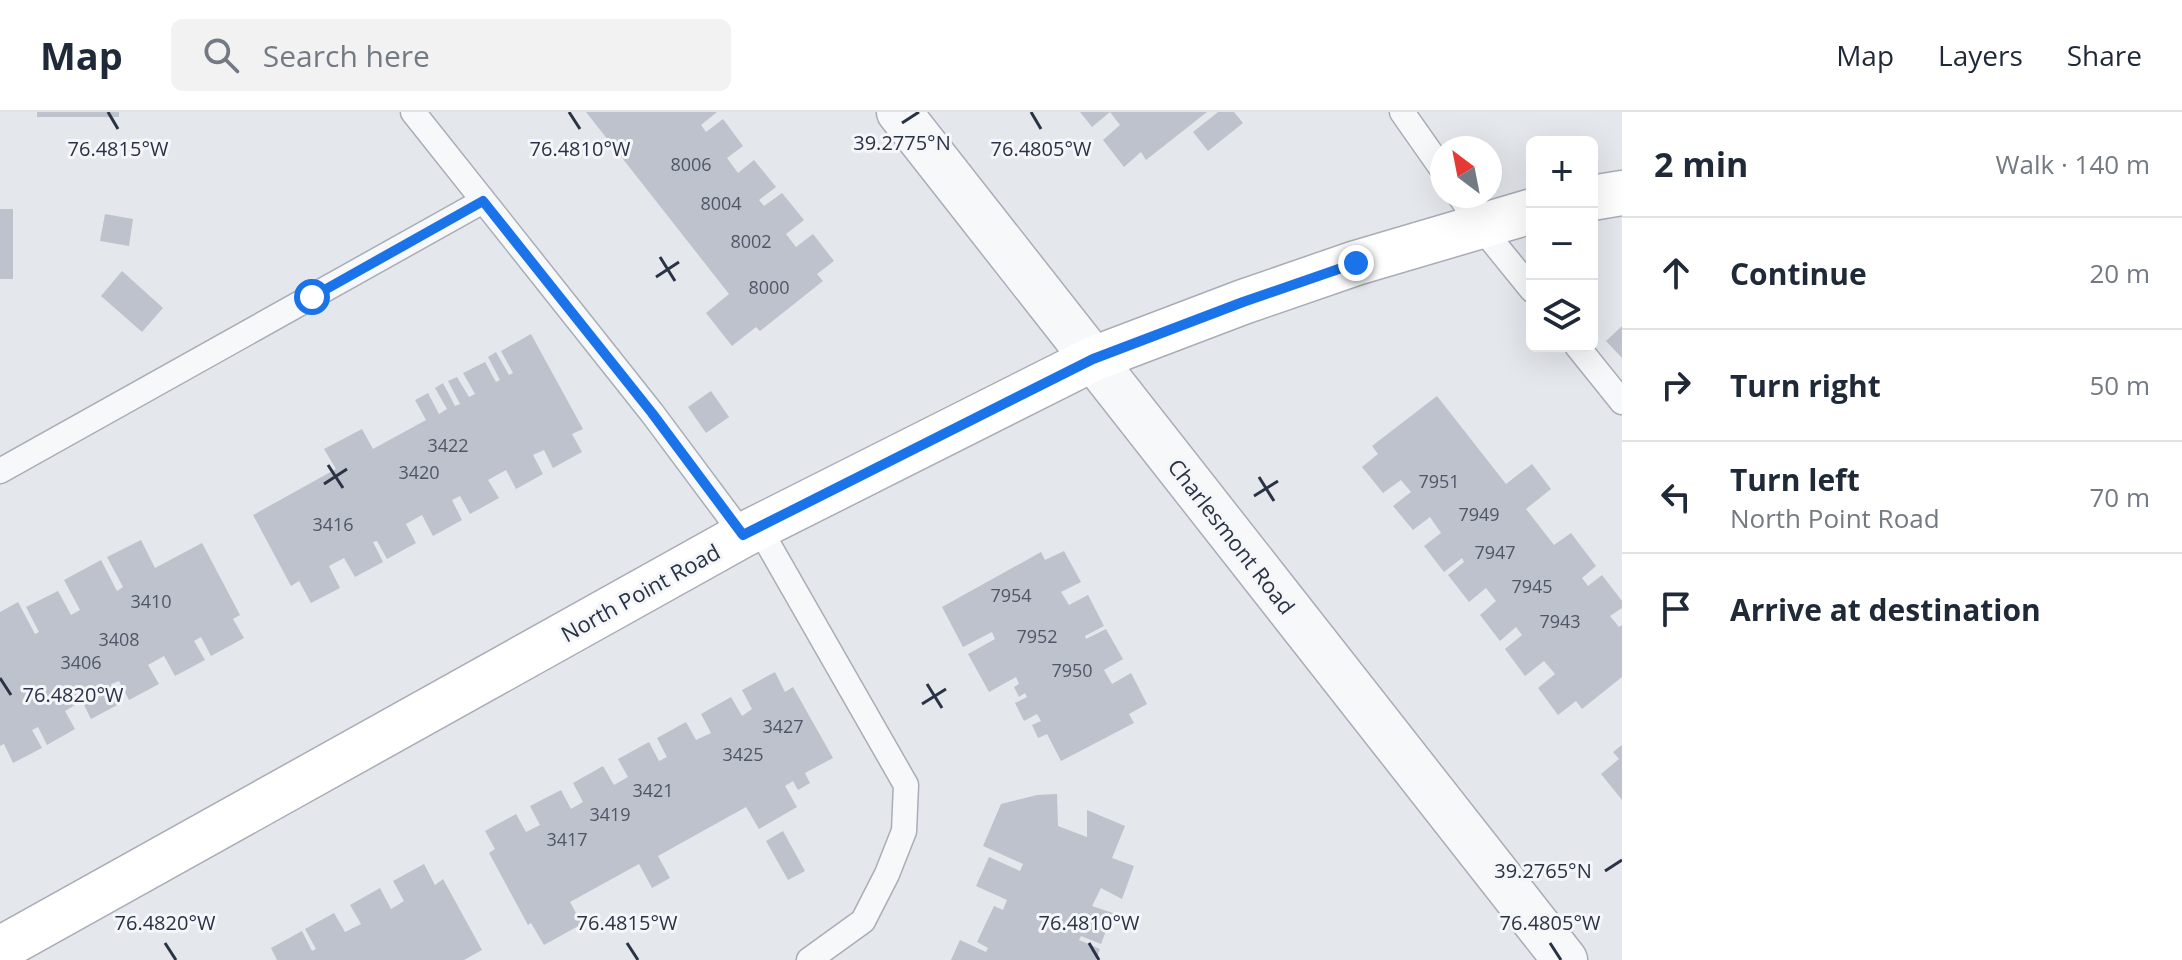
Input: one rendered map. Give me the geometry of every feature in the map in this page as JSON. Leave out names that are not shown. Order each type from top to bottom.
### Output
[{"type":"street","name":"Charlesmont Road","points":[[899,112],[1565,960]]},
{"type":"street","points":[[1598,197],[1622,193]]},
{"type":"street","name":"North Point Road","points":[[0,949],[751,532],[1093,359],[1356,263],[1470,211],[1526,211]]},
{"type":"lane","points":[[413,112],[751,532],[906,785],[904,831],[863,921],[809,960]]},
{"type":"lane","points":[[1402,112],[1430,152]]},
{"type":"lane","points":[[0,471],[483,201]]},
{"type":"lane","points":[[1470,211],[1526,282]]},
{"type":"lane","points":[[1582,352],[1622,402]]},
{"type":"building","points":[[37,112],[119,112],[119,117],[37,117]]},
{"type":"building","points":[[586,112],[717,112],[701,125],[706,132],[723,119],[743,146],[727,158],[738,173],[754,160],[776,187],[759,200],[764,206],[782,193],[804,220],[786,234],[796,247],[813,234],[834,261],[817,274],[823,281],[760,331],[756,327],[732,346],[706,313],[729,294]]},
{"type":"building","points":[[1080,112],[1110,112],[1092,127]]},
{"type":"building","points":[[1110,112],[1207,112],[1146,160],[1141,152],[1124,167],[1103,140],[1120,125]]},
{"type":"building","points":[[1218,112],[1234,112],[1243,123],[1208,151],[1193,132]]},
{"type":"building","points":[[0,209],[13,209],[13,279],[0,279]]},
{"type":"building","points":[[105,214],[133,219],[129,246],[100,241]]},
{"type":"building","points":[[122,271],[163,308],[142,332],[101,296]]},
{"type":"building","points":[[1622,326],[1622,358],[1606,341]]},
{"type":"building","points":[[531,334],[583,429],[572,434],[582,452],[553,468],[544,450],[533,455],[543,474],[516,489],[506,470],[488,480],[499,498],[470,514],[460,496],[452,500],[462,520],[433,536],[422,515],[406,524],[416,543],[387,559],[377,541],[373,542],[383,562],[355,577],[344,558],[329,566],[340,588],[311,603],[299,581],[291,586],[253,515],[336,469],[324,449],[362,429],[373,449],[426,420],[415,400],[428,393],[439,414],[447,409],[435,388],[443,383],[455,406],[460,404],[448,381],[457,377],[469,397],[475,394],[463,373],[485,362],[496,382],[500,380],[488,357],[496,352],[509,375],[513,373],[501,351]]},
{"type":"building","points":[[711,391],[729,417],[706,433],[688,407]]},
{"type":"building","points":[[1437,396],[1506,484],[1532,464],[1551,489],[1526,509],[1554,545],[1571,533],[1596,566],[1582,578],[1588,586],[1602,575],[1622,601],[1622,608],[1610,616],[1619,627],[1622,625],[1622,677],[1582,709],[1576,701],[1558,715],[1538,688],[1555,674],[1544,661],[1525,676],[1505,649],[1522,635],[1516,627],[1500,641],[1480,615],[1496,601],[1486,588],[1469,602],[1448,575],[1464,562],[1462,558],[1444,572],[1424,546],[1441,533],[1430,517],[1413,530],[1393,506],[1411,492],[1401,480],[1383,493],[1362,467],[1378,454],[1372,446]]},
{"type":"building","points":[[141,540],[155,568],[202,543],[240,615],[233,619],[244,638],[211,656],[201,637],[194,641],[205,660],[175,676],[164,656],[148,665],[159,684],[129,700],[119,681],[111,684],[121,703],[91,719],[82,701],[65,711],[75,729],[47,745],[38,727],[32,730],[42,748],[13,763],[4,744],[0,746],[0,612],[18,602],[35,634],[39,632],[26,607],[58,591],[71,615],[80,610],[64,580],[101,560],[117,591],[123,587],[107,557]]},
{"type":"building","points":[[1064,551],[1081,582],[1061,592],[1069,605],[1088,595],[1104,626],[1085,636],[1086,639],[1106,629],[1123,659],[1104,670],[1112,684],[1131,673],[1147,704],[1129,714],[1134,723],[1061,761],[1047,734],[1038,738],[1032,725],[1041,721],[1037,714],[1024,721],[1015,703],[1027,697],[1025,693],[1019,697],[1014,687],[1019,684],[1016,677],[989,692],[968,654],[995,639],[992,632],[963,647],[942,607],[1041,552],[1045,560]]},
{"type":"building","points":[[775,672],[785,692],[793,687],[833,758],[805,773],[810,783],[798,790],[793,781],[785,786],[797,807],[759,829],[746,807],[658,856],[670,878],[652,888],[639,864],[570,902],[582,924],[544,945],[531,923],[528,925],[489,853],[495,849],[485,831],[516,814],[526,832],[540,825],[530,806],[561,790],[571,809],[583,802],[573,783],[603,766],[614,785],[628,777],[618,759],[649,742],[659,761],[667,757],[657,738],[686,722],[696,740],[711,733],[701,714],[731,697],[742,716],[752,709],[742,690]]},
{"type":"building","points":[[1622,745],[1622,800],[1601,774],[1619,759],[1613,752]]},
{"type":"building","points":[[1057,794],[1058,826],[1087,837],[1087,810],[1125,826],[1112,858],[1134,866],[1122,899],[1101,888],[1092,906],[1113,913],[1101,944],[1081,936],[1079,940],[1100,949],[1096,960],[951,960],[960,940],[986,952],[988,948],[977,942],[994,906],[1003,910],[1007,900],[976,886],[989,857],[1020,871],[1023,864],[983,846],[1001,804],[1037,795]]},
{"type":"building","points":[[783,831],[805,871],[788,880],[766,841]]},
{"type":"building","points":[[424,864],[435,885],[443,879],[482,950],[464,960],[277,960],[271,948],[302,931],[312,951],[316,949],[305,929],[334,913],[345,932],[361,924],[350,905],[380,888],[391,909],[404,901],[393,881]]},
{"type":"route","points":[[312,297],[483,201],[652,413],[743,535],[1093,359],[1356,263]]}]
